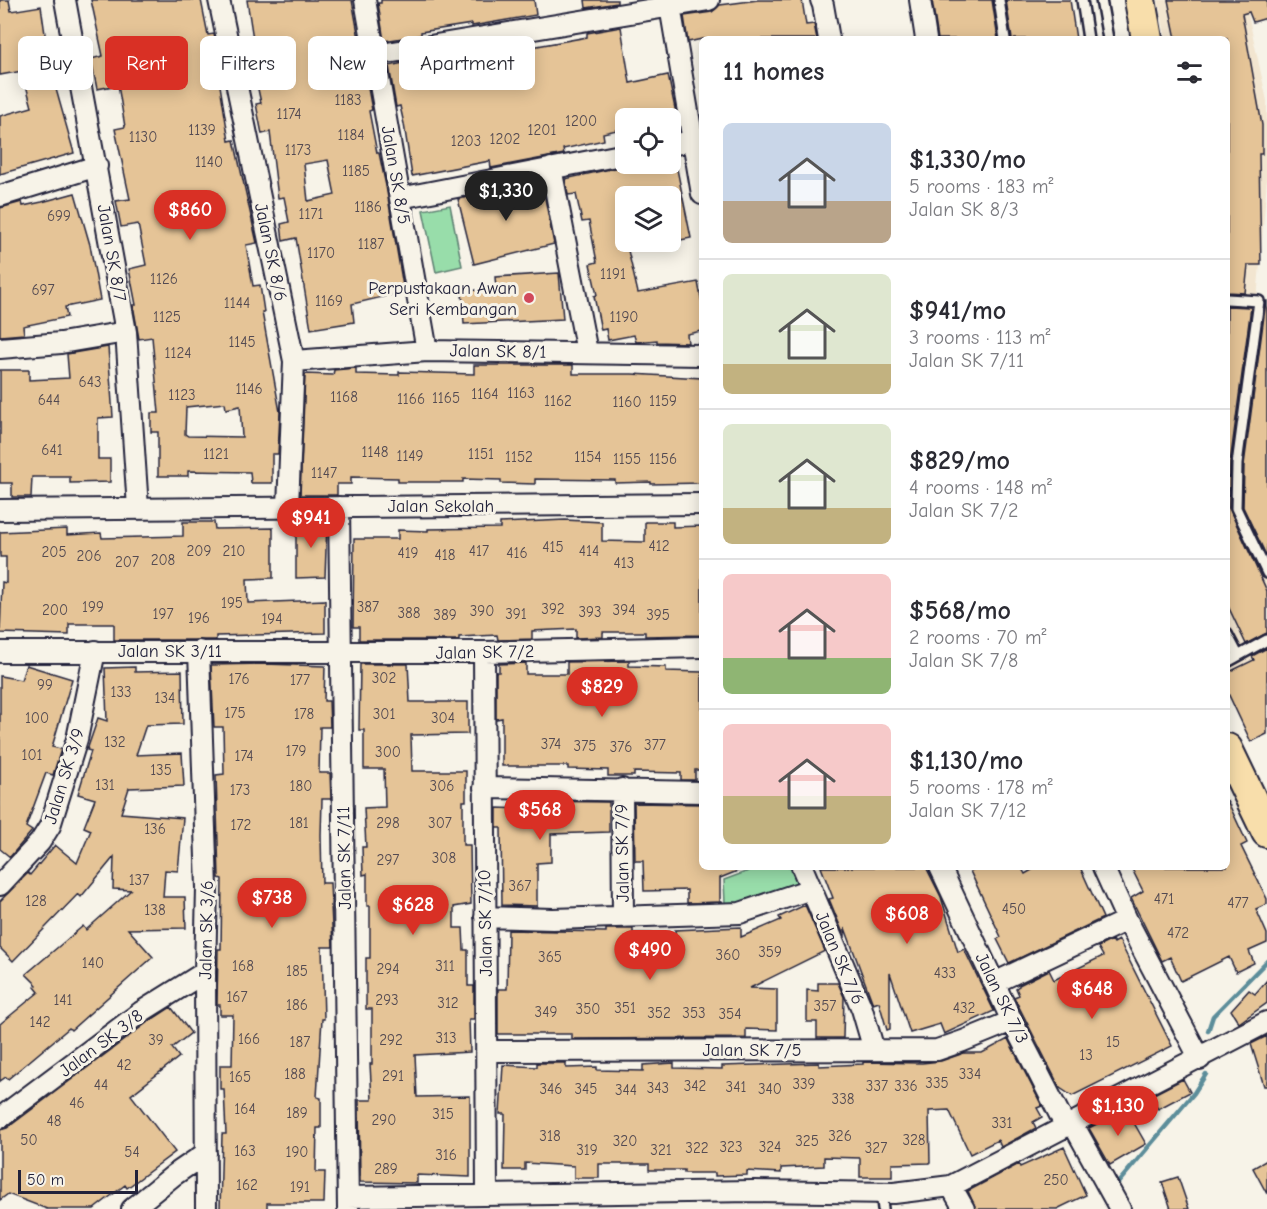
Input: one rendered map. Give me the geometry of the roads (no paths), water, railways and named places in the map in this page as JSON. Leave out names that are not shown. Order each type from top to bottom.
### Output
[{"type":"main road","points":[[1140,0],[1146,36]]},
{"type":"main road","points":[[1230,756],[1267,832]]},
{"type":"street","name":"Jalan SK 8/7","points":[[65,0],[126,332],[138,508]]},
{"type":"street","name":"Jalan SK 8/6","points":[[219,0],[294,361],[288,506]]},
{"type":"street","name":"Jalan SK 8/5","points":[[366,0],[372,36]]},
{"type":"street","points":[[387,53],[670,4],[709,0]]},
{"type":"street","points":[[920,0],[926,36]]},
{"type":"street","points":[[822,3],[828,36]]},
{"type":"street","points":[[670,4],[699,176]]},
{"type":"street","name":"Jalan SK 8/5","points":[[381,90],[427,351]]},
{"type":"street","points":[[681,143],[693,141]]},
{"type":"street","points":[[400,198],[615,156]]},
{"type":"street","points":[[0,196],[97,166]]},
{"type":"street","points":[[551,168],[587,352]]},
{"type":"street","points":[[0,348],[61,343],[126,332]]},
{"type":"street","name":"Jalan SK 8/1","points":[[294,361],[427,351],[699,355]]},
{"type":"street","name":"Jalan Sekolah","points":[[0,510],[699,504]]},
{"type":"street","name":"Jalan SK 7/11","points":[[339,507],[348,1203]]},
{"type":"street","name":"Jalan SK 7/2","points":[[341,652],[484,652],[699,647]]},
{"type":"street","name":"Jalan SK 3/9","points":[[0,885],[40,842],[50,826],[77,739],[95,651]]},
{"type":"street","name":"Jalan SK 3/6","points":[[200,651],[207,888],[206,1209]]},
{"type":"street","name":"Jalan SK 3/11","points":[[0,652],[341,652]]},
{"type":"street","name":"Jalan SK 7/10","points":[[484,652],[487,1194]]},
{"type":"street","points":[[484,788],[699,792]]},
{"type":"street","name":"Jalan SK 7/9","points":[[622,789],[623,916]]},
{"type":"street","name":"Jalan SK 7/6","points":[[803,870],[862,1009],[874,1050]]},
{"type":"street","name":"Jalan SK 7/3","points":[[941,870],[1012,1021],[1070,1126],[1120,1209]]},
{"type":"street","points":[[1104,870],[1127,920],[1200,1059]]},
{"type":"street","points":[[485,917],[553,919],[740,913],[812,889]]},
{"type":"street","points":[[994,983],[1127,920]]},
{"type":"street","name":"Jalan SK 3/8","points":[[0,1118],[141,1012],[205,972]]},
{"type":"street","name":"Jalan SK 7/5","points":[[486,1051],[937,1050],[1012,1021]]},
{"type":"street","points":[[348,1203],[487,1194],[882,1201],[951,1186],[1200,1059],[1267,1022]]},
{"type":"street","points":[[132,1209],[206,1153]]},
{"type":"street","points":[[951,1186],[964,1209]]},
{"type":"lane","points":[[999,0],[1005,36]]},
{"type":"lane","points":[[1082,0],[1088,36]]},
{"type":"lane","points":[[1101,0],[1107,36]]},
{"type":"lane","points":[[1230,299],[1259,301],[1237,464],[1236,508],[1267,573]]},
{"type":"lane","points":[[1230,465],[1237,464]]},
{"type":"lane","points":[[1230,640],[1238,656]]},
{"type":"lane","points":[[1230,660],[1267,640]]},
{"type":"waterway","points":[[1208,1031],[1213,1016],[1267,961]]},
{"type":"waterway","points":[[1117,1184],[1194,1093],[1206,1074]]},
{"type":"place","name":"Perpustakaan Awan Seri Kembangan","points":[[529,298]]}]
